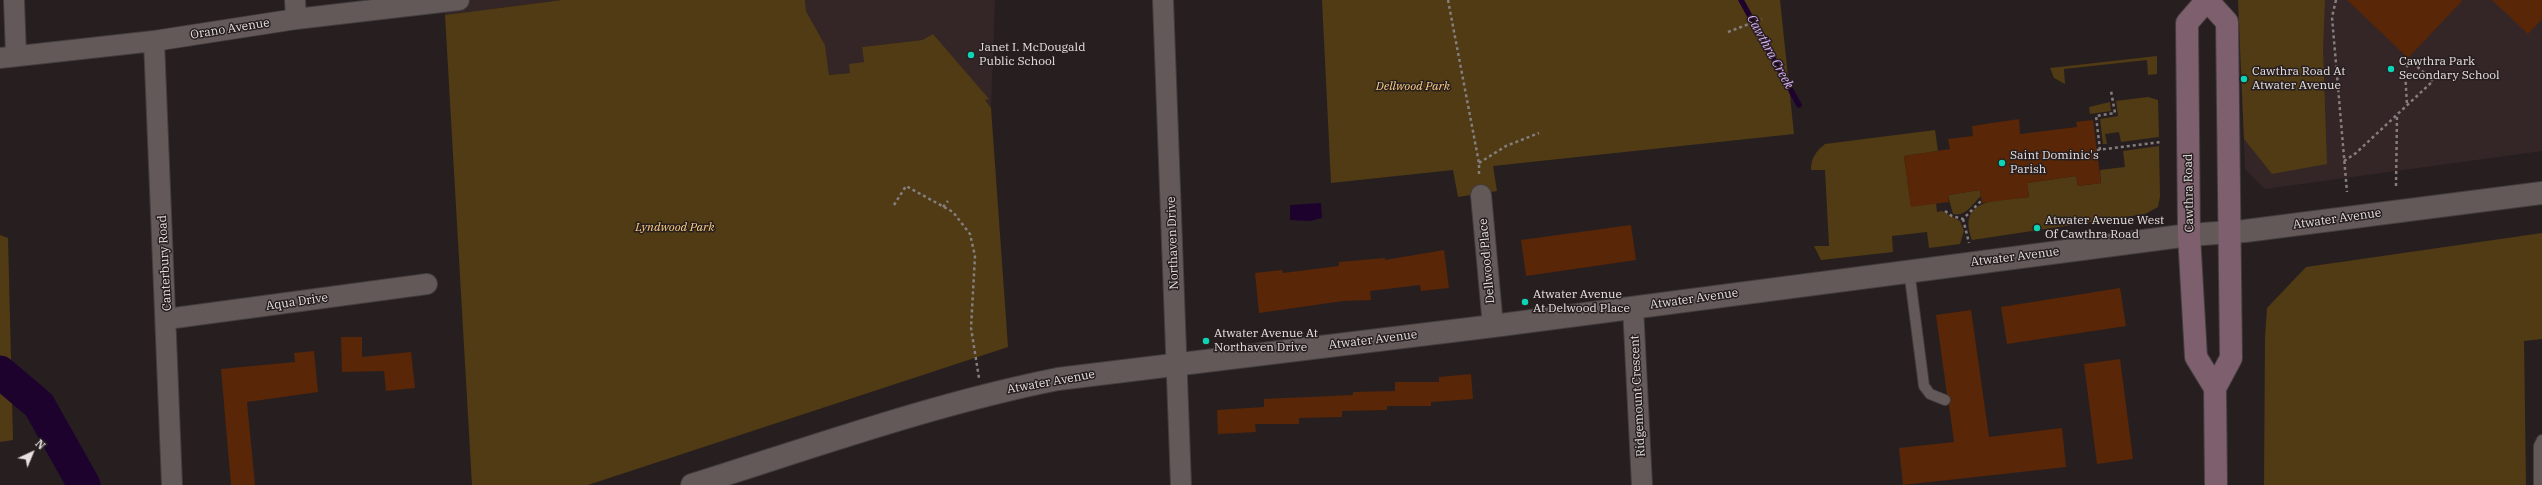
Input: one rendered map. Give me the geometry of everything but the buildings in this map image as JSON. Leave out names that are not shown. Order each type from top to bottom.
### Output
[{"type":"main road","name":"Cawthra Road","points":[[2215,388],[2196,357],[2189,234],[2187,23],[2207,0],[2227,22],[2231,194],[2229,232],[2231,358],[2215,388],[2216,485]]},
{"type":"street","points":[[8,57],[14,0]]},
{"type":"street","name":"Orano Avenue","points":[[8,57],[154,41],[295,10],[459,0]]},
{"type":"street","name":"Northaven Drive","points":[[1163,0],[1175,304],[1175,364],[1181,485]]},
{"type":"street","name":"Canterbury Road","points":[[154,41],[167,319],[172,485]]},
{"type":"street","name":"Atwater Avenue","points":[[692,485],[929,410],[982,396],[1058,379],[1493,326],[2189,234],[2229,232],[2542,193]]},
{"type":"street","name":"Dellwood Place","points":[[1481,196],[1493,326]]},
{"type":"street","name":"Aqua Drive","points":[[167,319],[427,284]]},
{"type":"street","name":"Ridgemount Crescent","points":[[1633,307],[1642,485]]},
{"type":"lane","points":[[1910,270],[1924,386],[1930,394],[1946,400]]},
{"type":"lane","points":[[2539,485],[2539,446],[2542,440]]},
{"type":"path","points":[[1448,0],[1479,163],[1481,196]]},
{"type":"path","points":[[2336,0],[2332,17],[2347,192]]},
{"type":"path","points":[[1728,32],[1762,19]]},
{"type":"path","points":[[2344,161],[2356,153],[2433,81],[2410,60],[2405,71],[2407,105]]},
{"type":"path","points":[[2111,91],[2115,113],[2096,116],[2099,150],[2161,142]]},
{"type":"path","points":[[2396,186],[2397,115]]},
{"type":"path","points":[[1479,163],[1506,146],[1539,133]]},
{"type":"path","points":[[894,205],[906,186],[953,212],[970,234],[975,256],[971,328],[982,396]]},
{"type":"path","points":[[943,207],[948,200]]},
{"type":"path","points":[[1963,219],[1982,200]]},
{"type":"path","points":[[1945,211],[1952,216],[1963,219]]},
{"type":"path","points":[[1963,219],[1969,243]]},
{"type":"shaded area","points":[[444,0],[562,0],[445,15]]},
{"type":"shaded area","name":"Janet I. McDougald Public School","points":[[805,0],[995,0],[991,108],[933,34],[922,40],[862,47],[864,62],[850,73],[829,75],[825,45],[806,11]]},
{"type":"shaded area","name":"Cawthra Park Secondary School","points":[[2238,0],[2542,0],[2542,151],[2265,189],[2245,169]]},
{"type":"shaded area","points":[[1321,203],[1322,218],[1310,221],[1290,220],[1290,205]]},
{"type":"green space","name":"Lyndwood Park","points":[[562,0],[805,0],[806,11],[825,45],[829,75],[850,73],[849,64],[864,62],[862,47],[922,40],[933,34],[989,99],[985,100],[991,108],[1008,347],[588,485],[472,485],[445,15]]},
{"type":"green space","name":"Dellwood Park","points":[[1322,0],[1780,0],[1794,134],[1493,166],[1497,191],[1458,197],[1453,170],[1331,183]]},
{"type":"green space","points":[[2238,0],[2325,0],[2323,49],[2327,164],[2272,174],[2244,139]]},
{"type":"green space","points":[[2157,56],[2157,74],[2148,75],[2147,60],[2064,69],[2065,84],[2054,78],[2050,68]]},
{"type":"green space","points":[[2148,97],[2158,100],[2159,137],[2121,142],[2119,132],[2105,134],[2107,144],[2103,144],[2100,119],[2118,116],[2116,101]]},
{"type":"green space","points":[[2110,102],[2111,111],[2090,114],[2089,107]]},
{"type":"green space","points":[[1935,130],[1938,151],[1904,156],[1911,206],[1936,203],[1937,212],[1942,211],[1960,221],[1964,231],[1960,244],[1929,248],[1927,232],[1892,236],[1893,252],[1821,260],[1814,246],[1829,246],[1825,170],[1811,170],[1813,158],[1819,149],[1825,144]]},
{"type":"green space","points":[[2159,146],[2160,196],[2158,207],[2145,214],[1972,240],[1969,226],[1970,216],[1975,209],[1983,204],[2005,199],[2029,197],[2027,183],[2076,176],[2078,186],[2101,183],[2100,170],[2125,167],[2123,151]]},
{"type":"green space","points":[[1980,190],[1981,196],[1965,212],[1962,214],[1953,214],[1948,195]]},
{"type":"green space","points":[[2542,233],[2542,339],[2524,341],[2526,485],[2264,485],[2265,338],[2267,308],[2306,267]]},
{"type":"green space","points":[[0,235],[8,238],[13,440],[0,442]]},
{"type":"waterway","name":"Cawthra Creek","points":[[1741,0],[1799,105]]},
{"type":"waterway","points":[[0,372],[39,405],[84,485]]},
{"type":"place","name":"Janet I. McDougald Public School","points":[[971,55]]},
{"type":"place","name":"Cawthra Park Secondary School","points":[[2391,69]]},
{"type":"place","name":"Cawthra Road At Atwater Avenue","points":[[2244,79]]},
{"type":"place","name":"Saint Dominic's Parish","points":[[2002,163]]},
{"type":"place","name":"Atwater Avenue West Of Cawthra Road","points":[[2037,228]]},
{"type":"place","name":"Atwater Avenue At Delwood Place","points":[[1525,302]]},
{"type":"place","name":"Atwater Avenue At Northaven Drive","points":[[1206,341]]}]
